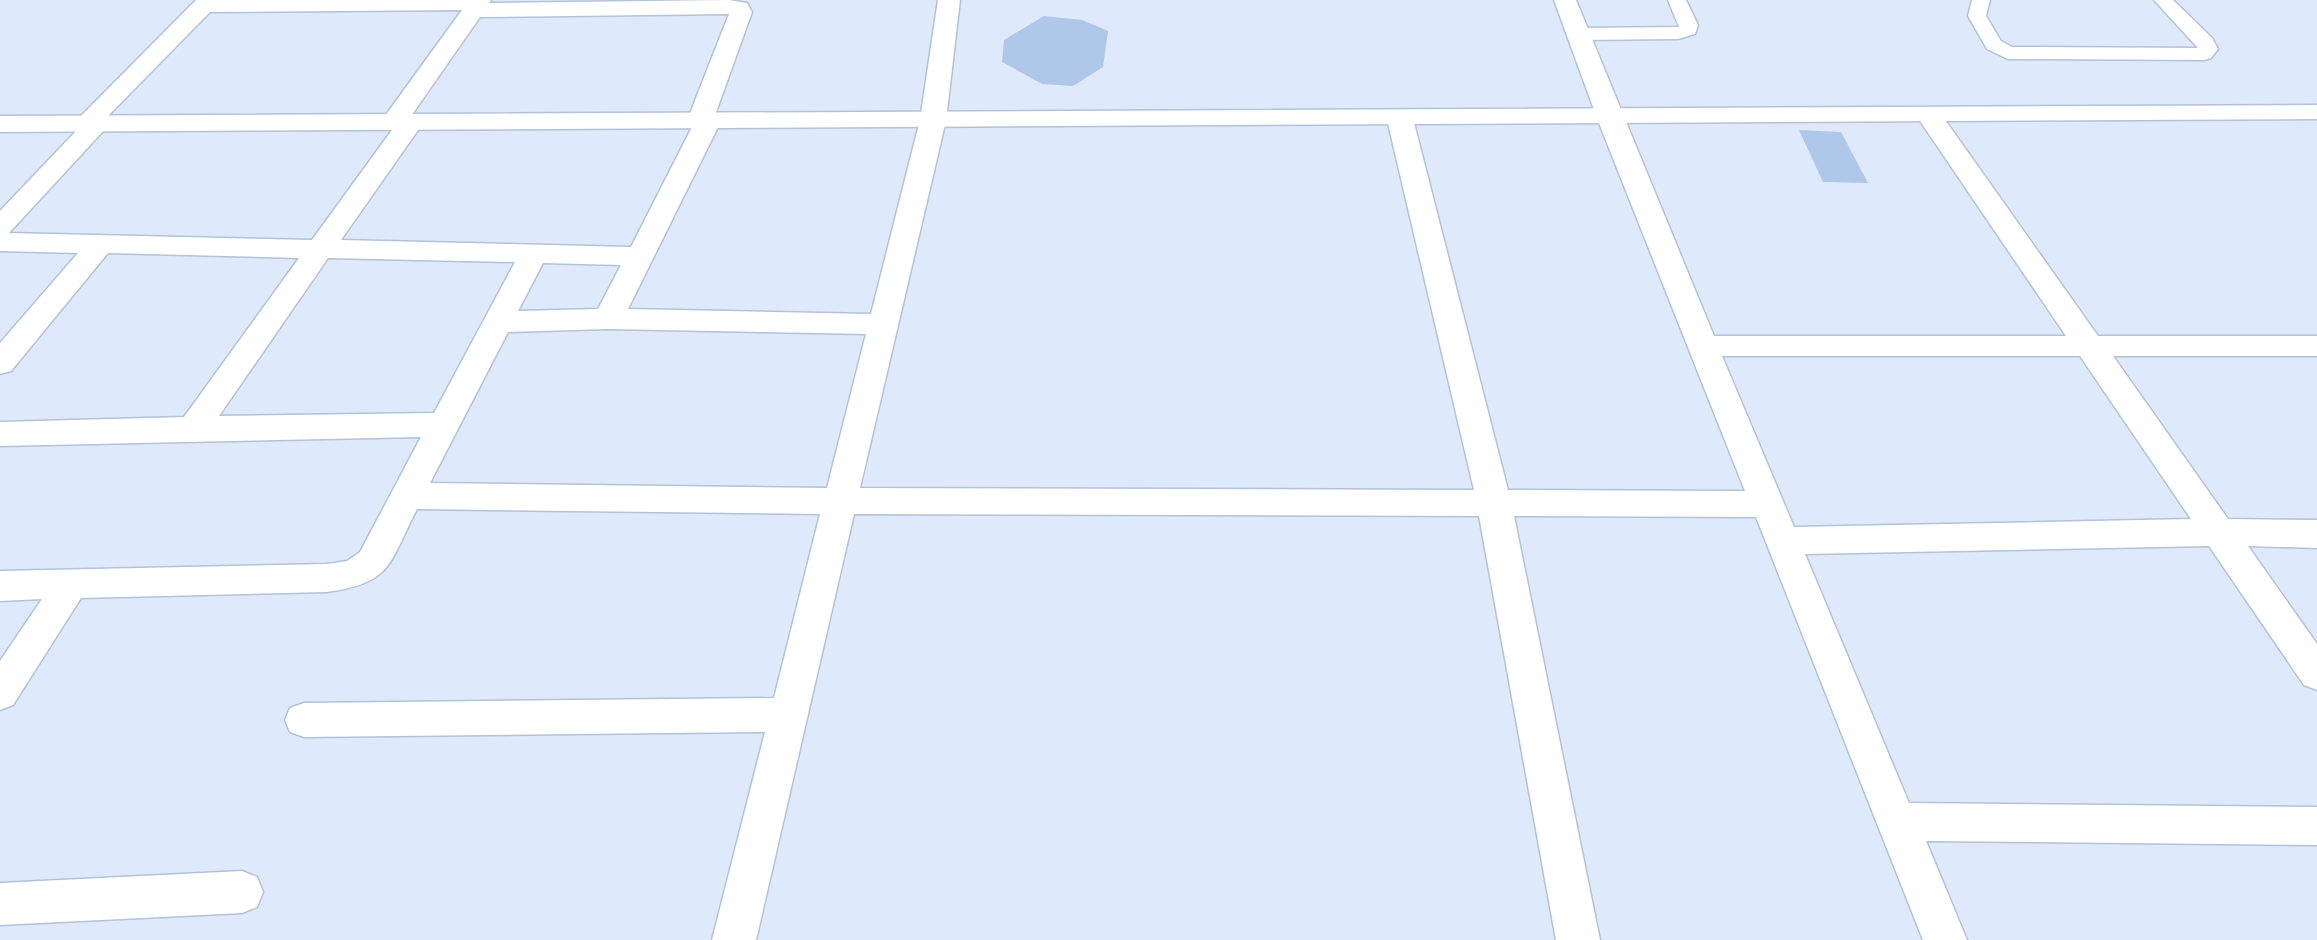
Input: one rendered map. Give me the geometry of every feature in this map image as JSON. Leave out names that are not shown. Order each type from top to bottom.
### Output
[{"type":"street","points":[[734,940],[933,120],[949,0]]},
{"type":"street","points":[[1565,0],[1702,346],[1945,940]]},
{"type":"street","points":[[0,227],[92,124],[207,3],[733,6],[741,12],[704,121],[641,256],[608,319]]},
{"type":"street","points":[[193,428],[322,247],[477,5]]},
{"type":"street","points":[[0,124],[1610,118],[2317,112]]},
{"type":"street","points":[[1929,115],[2317,674]]},
{"type":"street","points":[[1400,119],[1494,503],[1578,940]]},
{"type":"street","points":[[0,242],[322,247],[641,256]]},
{"type":"street","points":[[0,363],[100,244]]},
{"type":"street","points":[[0,586],[327,578],[355,574],[372,562],[534,253]]},
{"type":"street","points":[[498,322],[608,319],[884,324]]},
{"type":"street","points":[[0,327],[31,327]]},
{"type":"street","points":[[1702,346],[2317,346]]},
{"type":"street","points":[[0,434],[193,428],[444,426]]},
{"type":"street","points":[[406,496],[840,501],[1767,504]]},
{"type":"street","points":[[1782,541],[2219,532],[2317,534]]},
{"type":"street","points":[[0,693],[72,583]]},
{"type":"street","points":[[304,720],[788,715]]},
{"type":"street","points":[[1897,822],[2317,826]]},
{"type":"street","points":[[0,904],[242,892]]},
{"type":"lane","points":[[1578,34],[1678,33],[1688,30],[1689,25],[1677,0]]},
{"type":"lane","points":[[1981,0],[1977,16],[1994,45],[2008,53],[2204,54],[2208,50],[2205,42],[2163,0]]},
{"type":"building","points":[[1044,16],[1082,20],[1108,31],[1103,67],[1073,86],[1042,84],[1002,62],[1004,40]]},
{"type":"building","points":[[1799,130],[1841,132],[1868,183],[1823,182]]}]
